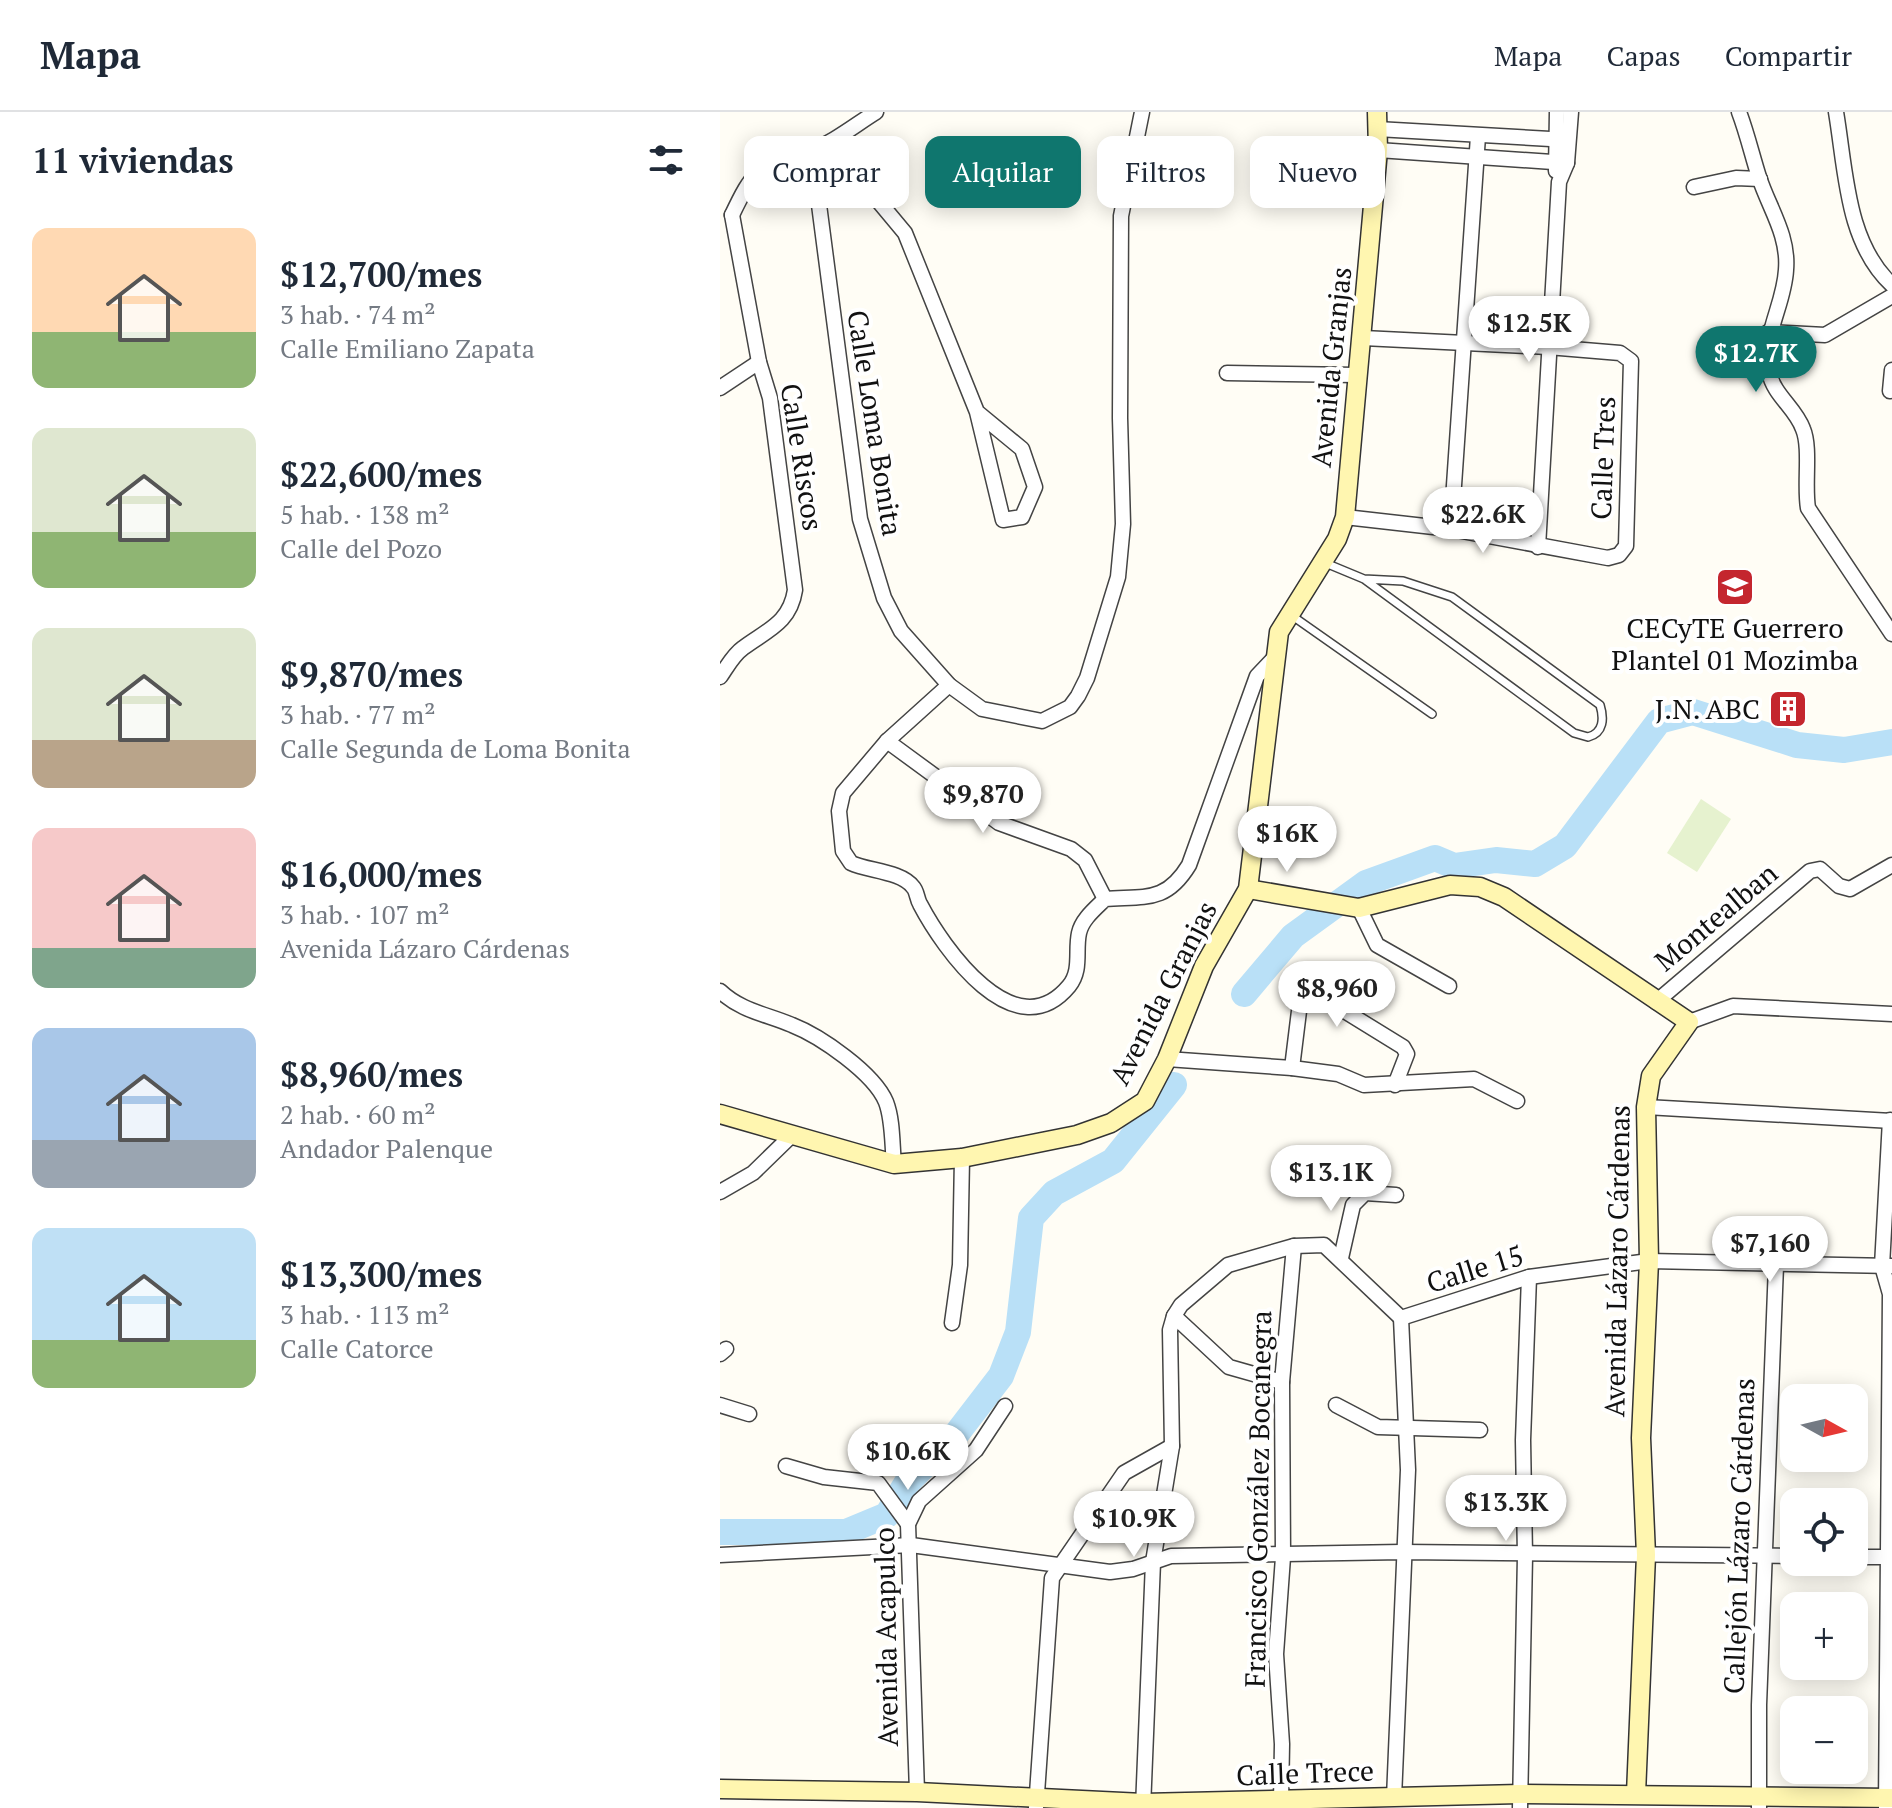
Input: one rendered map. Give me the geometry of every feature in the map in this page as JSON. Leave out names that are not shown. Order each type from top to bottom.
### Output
[{"type":"main road","name":"Avenida Granjas","points":[[720,1114],[894,1164],[962,1158],[1077,1135],[1111,1123],[1145,1101],[1167,1059],[1204,966],[1248,889],[1279,632],[1337,539],[1345,517],[1373,208]]},
{"type":"main road","points":[[1248,889],[1359,908],[1374,907],[1450,885],[1480,887],[1504,897],[1689,1022]]},
{"type":"main road","name":"Avenida Lázaro Cárdenas","points":[[1636,1801],[1646,1555],[1641,1438],[1649,1261],[1646,1107],[1651,1076],[1689,1022]]},
{"type":"main road","name":"Calle Trece","points":[[720,1789],[917,1800],[1143,1806],[1259,1806],[1281,1801],[1888,1801]]},
{"type":"street","points":[[837,136],[876,112]]},
{"type":"street","name":"Calle Loma Bonita","points":[[819,208],[860,519],[884,598],[901,631],[949,685],[982,709],[1042,721],[1070,707],[1087,678],[1118,577],[1121,550],[1121,216],[1142,112]]},
{"type":"street","points":[[1345,517],[1451,529],[1538,547],[1561,140],[1557,112]]},
{"type":"street","points":[[1561,140],[1571,112]]},
{"type":"street","points":[[1739,112],[1760,179],[1783,234],[1787,271],[1768,332],[1769,370],[1775,390],[1796,412],[1805,433],[1804,486],[1808,508],[1892,634]]},
{"type":"street","points":[[1836,112],[1857,233],[1872,266],[1892,285]]},
{"type":"street","points":[[1377,120],[1478,136],[1561,140]]},
{"type":"street","points":[[1451,529],[1478,136]]},
{"type":"street","points":[[1385,150],[1560,162]]},
{"type":"street","points":[[1694,187],[1736,178],[1760,179]]},
{"type":"street","points":[[720,204],[732,215],[744,189]]},
{"type":"street","points":[[884,208],[905,233],[977,412],[1003,520],[1022,517],[1035,487],[1022,449],[977,412]]},
{"type":"street","name":"Calle Riscos","points":[[720,677],[742,648],[775,629],[793,603],[795,590],[770,398],[759,362],[732,215]]},
{"type":"street","points":[[1768,332],[1825,335],[1892,296]]},
{"type":"street","points":[[1363,338],[1548,347]]},
{"type":"street","name":"Calle Tres","points":[[1538,547],[1608,558],[1619,555],[1626,546],[1631,361],[1620,353],[1548,347]]},
{"type":"street","points":[[720,388],[759,362]]},
{"type":"street","points":[[1890,391],[1892,370]]},
{"type":"street","points":[[1227,373],[1357,375]]},
{"type":"street","points":[[949,685],[887,741],[843,793],[839,811],[843,851],[851,863],[900,878],[913,886],[920,904],[964,968],[985,989],[1018,1006],[1034,1006],[1055,998],[1077,974],[1079,930],[1105,899],[1163,895],[1177,884],[1189,865],[1257,676],[1275,657]]},
{"type":"street","points":[[887,741],[999,823],[1071,849],[1085,860],[1105,899]]},
{"type":"street","name":"Montealban","points":[[1656,1002],[1810,871],[1820,869],[1839,886],[1850,889],[1892,865]]},
{"type":"street","points":[[1359,908],[1377,945],[1449,986]]},
{"type":"street","points":[[720,991],[744,1010],[792,1025],[822,1040],[871,1081],[886,1102],[894,1164]]},
{"type":"street","points":[[1292,1068],[1300,1003],[1308,994],[1317,994],[1403,1047],[1407,1054],[1395,1085]]},
{"type":"street","points":[[1689,1022],[1733,1006],[1892,1014]]},
{"type":"street","points":[[1167,1059],[1338,1074],[1364,1085],[1474,1079],[1517,1101]]},
{"type":"street","points":[[1646,1107],[1891,1120],[1887,1266],[1890,1294],[1891,1557],[1888,1801]]},
{"type":"street","points":[[720,1192],[753,1173],[791,1136]]},
{"type":"street","points":[[952,1323],[960,1265],[962,1158]]},
{"type":"street","points":[[1341,1258],[1353,1205],[1365,1193],[1396,1195]]},
{"type":"street","name":"Calle 15","points":[[1174,1316],[1181,1305],[1228,1265],[1294,1246],[1324,1245],[1401,1318],[1529,1277],[1649,1261],[1887,1266]]},
{"type":"street","name":"Francisco González Bocanegra","points":[[1281,1801],[1282,1744],[1276,1654],[1283,1557],[1282,1382],[1294,1246]]},
{"type":"street","name":"Callejón Lázaro Cárdenas","points":[[1759,1802],[1764,1556],[1776,1265]]},
{"type":"street","points":[[1520,1801],[1525,1556],[1523,1440],[1529,1277]]},
{"type":"street","points":[[1143,1806],[1153,1562],[1172,1446],[1170,1330],[1174,1316],[1229,1367],[1282,1382]]},
{"type":"street","points":[[1393,1803],[1408,1430],[1401,1318]]},
{"type":"street","points":[[720,1405],[749,1414]]},
{"type":"street","points":[[1336,1405],[1378,1427],[1480,1430]]},
{"type":"street","name":"Avenida Acapulco","points":[[917,1800],[911,1545],[907,1524],[919,1501],[976,1450],[1005,1406]]},
{"type":"street","points":[[1036,1804],[1052,1578],[1124,1473],[1172,1446]]},
{"type":"street","points":[[786,1466],[824,1477],[878,1483],[907,1524]]},
{"type":"street","points":[[720,1555],[911,1545],[1110,1572],[1171,1556],[1283,1557],[1402,1552],[1525,1556],[1780,1556]]},
{"type":"street","points":[[1868,1557],[1891,1557]]},
{"type":"lane","points":[[1321,561],[1364,579],[1574,733],[1588,737],[1599,731],[1604,718],[1600,705],[1452,597],[1403,581],[1364,579]]},
{"type":"lane","points":[[1289,614],[1432,714]]},
{"type":"green space","points":[[1701,799],[1731,819],[1697,872],[1667,853]]},
{"type":"waterway","points":[[1244,994],[1293,936],[1366,883],[1435,858],[1454,866],[1496,860],[1535,864],[1565,846],[1659,721],[1693,712],[1797,745],[1844,750],[1892,742]]},
{"type":"waterway","points":[[720,1532],[846,1532],[887,1515],[906,1484],[958,1432],[1001,1376],[1018,1332],[1031,1218],[1054,1193],[1113,1161],[1174,1085]]},
{"type":"place","name":"CECyTE Guerrero Plantel 01 Mozimba","points":[[1735,587]]},
{"type":"place","name":"J.N. ABC","points":[[1788,709]]}]
